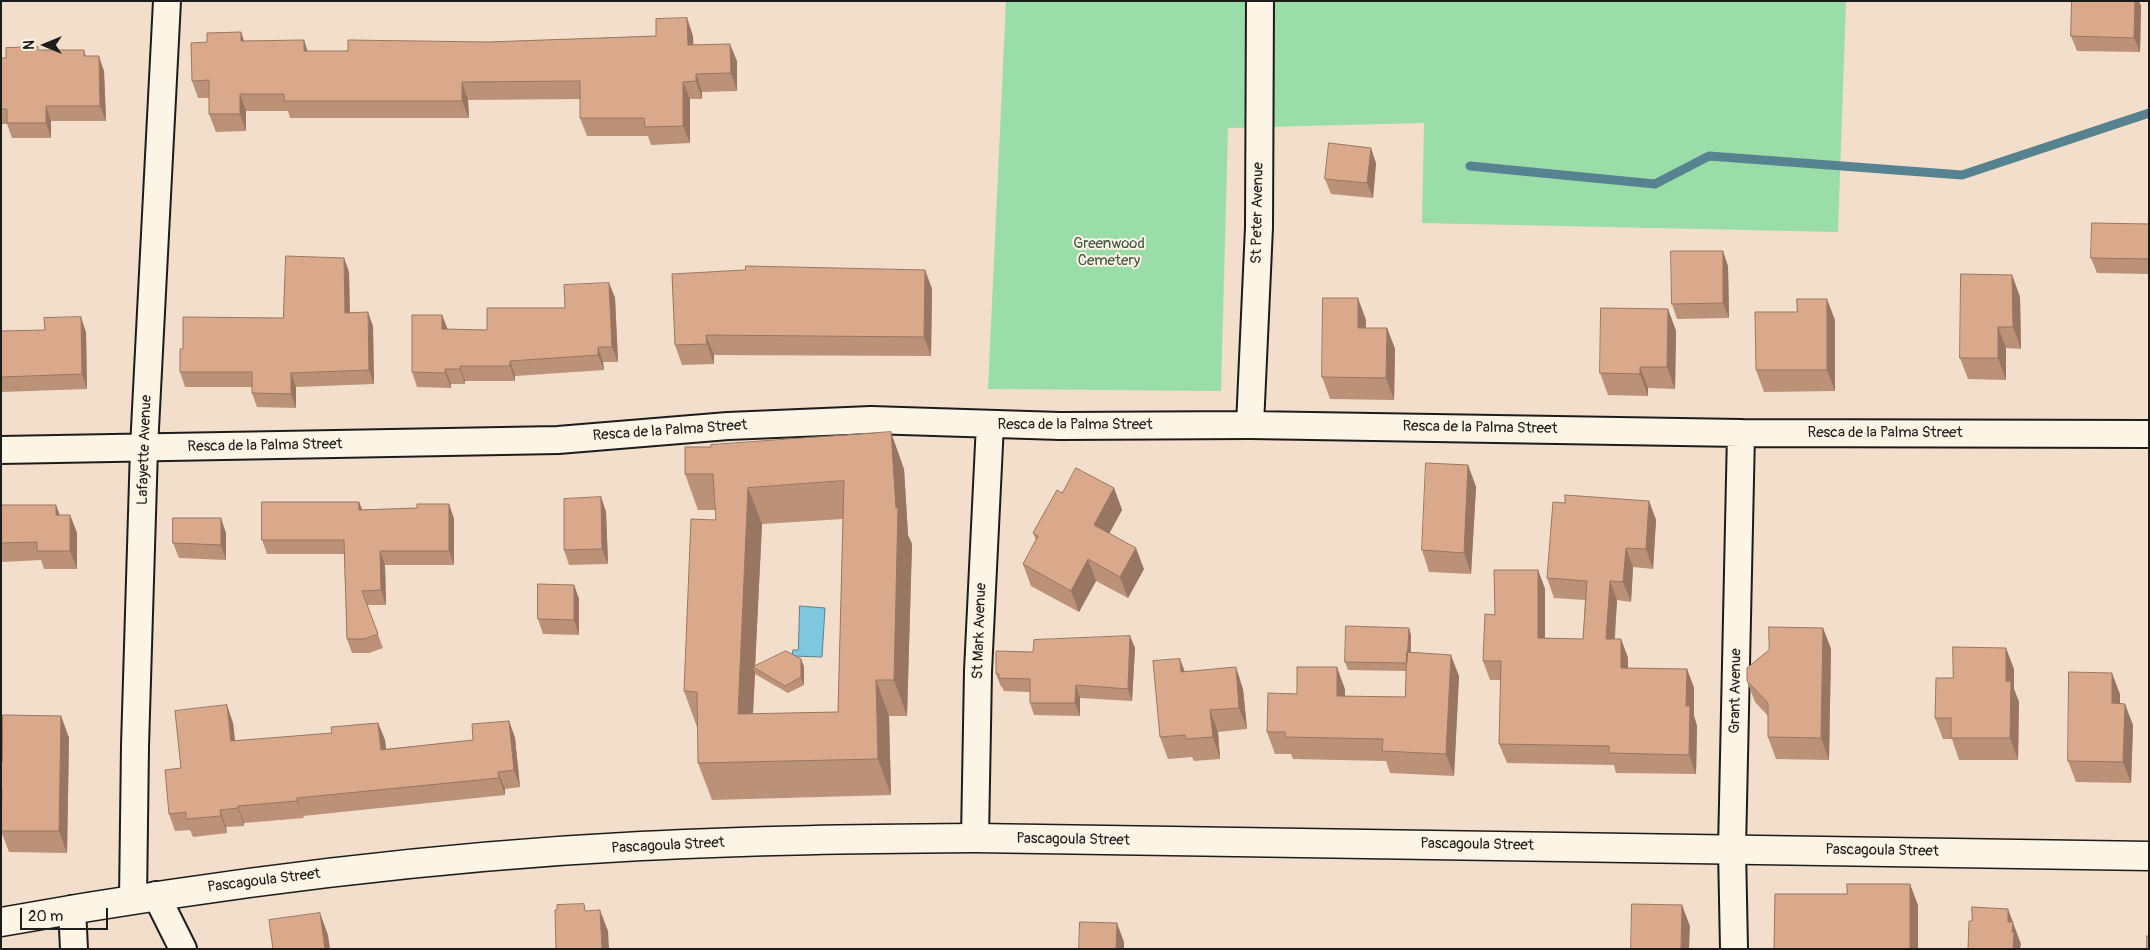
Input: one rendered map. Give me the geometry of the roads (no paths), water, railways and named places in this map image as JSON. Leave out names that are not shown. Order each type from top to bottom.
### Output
[{"type":"street","name":"Lafayette Avenue","points":[[144,897],[135,746],[144,448],[167,1]]},
{"type":"street","name":"St Peter Avenue","points":[[1250,425],[1259,227],[1260,1]]},
{"type":"street","name":"Resca de la Palma Street","points":[[1,450],[558,440],[728,426],[871,420],[1060,426],[1250,425],[1741,433],[2149,434]]},
{"type":"street","name":"St Mark Avenue","points":[[975,838],[978,672],[990,424]]},
{"type":"street","name":"Grant Avenue","points":[[1734,949],[1732,849],[1741,433]]},
{"type":"street","name":"Pascagoula Street","points":[[1,922],[144,897],[261,880],[546,852],[641,846],[828,840],[975,838],[2149,856]]},
{"type":"street","points":[[144,897],[183,949]]},
{"type":"street","points":[[72,909],[74,949]]},
{"type":"water","points":[[800,606],[825,608],[822,657],[792,656],[793,650],[798,650]]},
{"type":"waterway","points":[[1470,166],[1655,184],[1709,156],[1962,175],[2149,113]]},
{"type":"park label","name":"Greenwood Cemetery","points":[[1109,252]]}]
